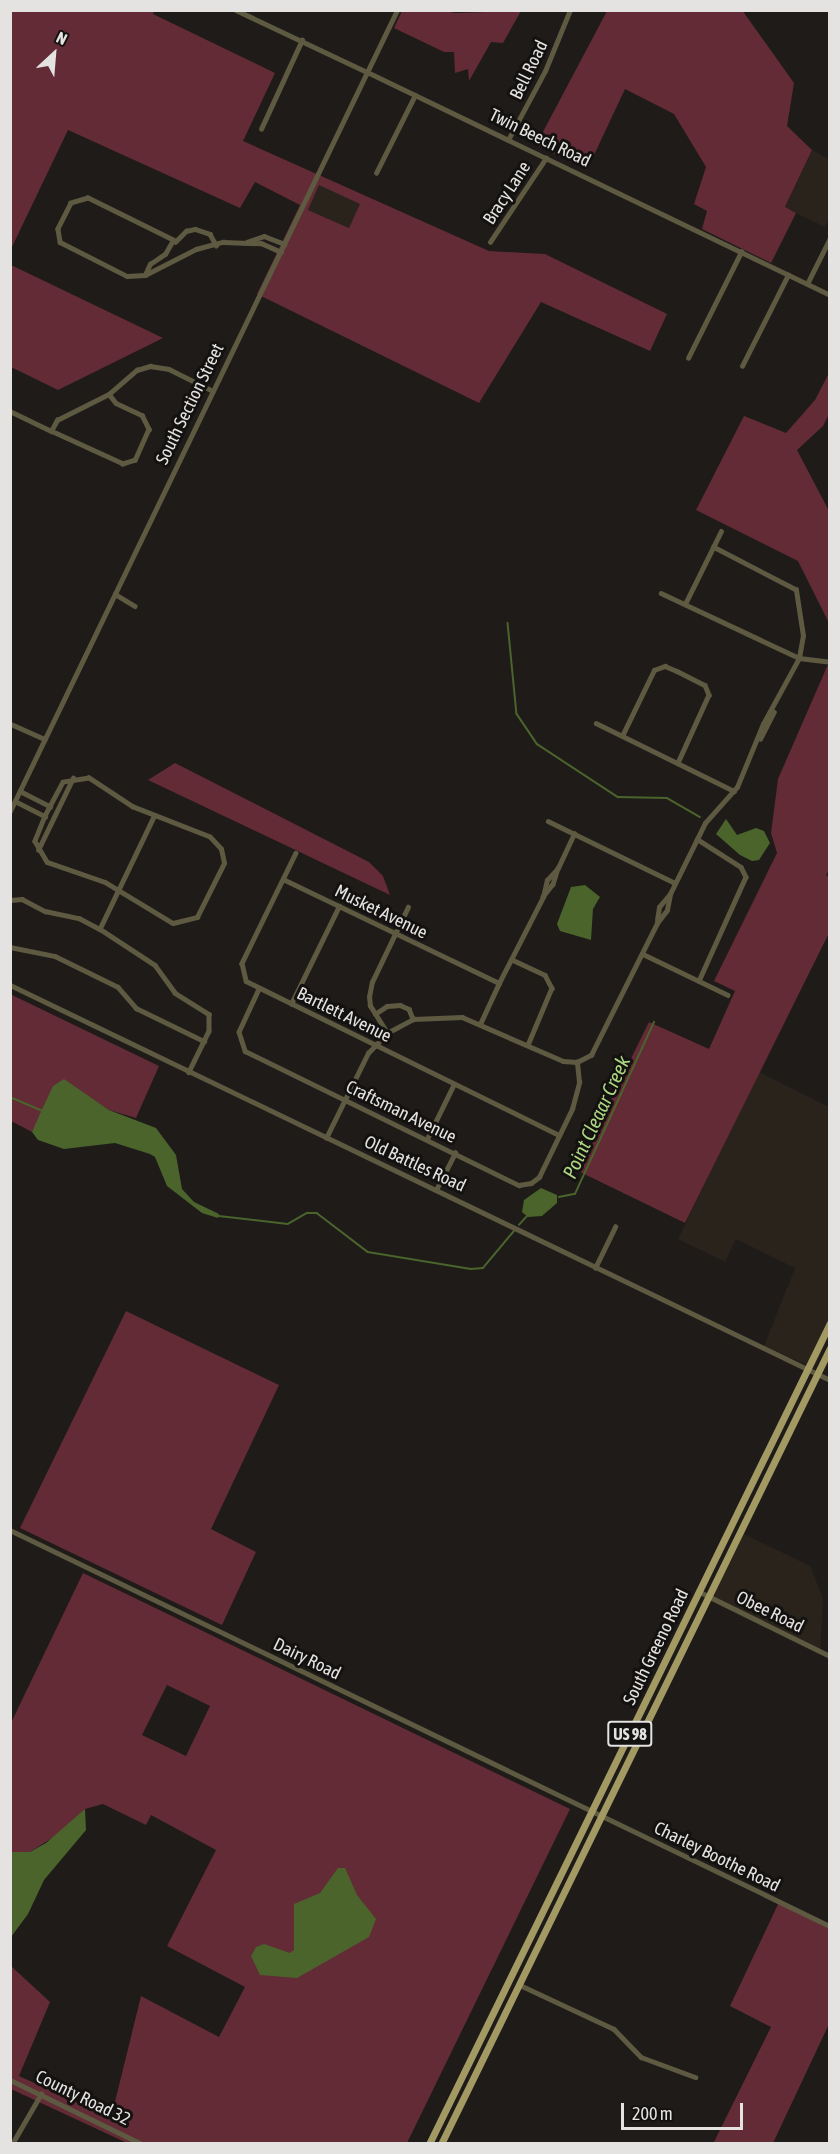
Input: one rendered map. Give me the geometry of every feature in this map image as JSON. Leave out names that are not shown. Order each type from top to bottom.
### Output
[{"type":"main road","name":"South Greeno Road","points":[[429,2144],[830,1323]]},
{"type":"main road","name":"South Greeno Road","points":[[441,2144],[830,1348]]},
{"type":"street","name":"Twin Beech Road","points":[[236,10],[830,295]]},
{"type":"street","name":"South Section Street","points":[[10,811],[397,10]]},
{"type":"street","name":"Bell Road","points":[[508,140],[550,61],[570,10]]},
{"type":"street","points":[[261,129],[302,40]]},
{"type":"street","points":[[376,173],[415,95]]},
{"type":"street","name":"Bracy Lane","points":[[490,242],[546,158]]},
{"type":"street","points":[[175,242],[88,198],[71,203],[57,229],[62,245],[121,274],[145,275],[196,249],[216,245],[261,243],[281,252]]},
{"type":"street","points":[[145,275],[150,264],[186,231],[195,229],[210,234],[216,245]]},
{"type":"street","points":[[247,242],[264,236],[285,244]]},
{"type":"street","points":[[807,284],[830,238]]},
{"type":"street","points":[[688,358],[741,252]]},
{"type":"street","points":[[742,366],[788,275]]},
{"type":"street","points":[[51,430],[60,416],[108,394],[137,370],[154,366],[213,391]]},
{"type":"street","points":[[10,411],[118,464],[135,460],[148,434],[147,424],[142,416],[116,403],[108,394]]},
{"type":"street","points":[[685,604],[721,531]]},
{"type":"street","points":[[326,1138],[344,1099],[375,1046],[387,1033],[413,1019],[439,1015],[481,1022],[563,1061],[577,1062],[598,1047],[657,923],[668,909],[670,894],[705,823],[734,791],[759,741],[771,725],[776,706],[799,658],[803,636],[796,590],[713,547]]},
{"type":"street","points":[[661,593],[799,658],[830,662]]},
{"type":"street","points":[[115,594],[135,606]]},
{"type":"street","points":[[622,736],[654,670],[662,666],[677,671],[705,685],[709,695],[678,763]]},
{"type":"street","points":[[596,723],[734,791]]},
{"type":"street","points":[[11,724],[45,740]]},
{"type":"street","points":[[38,850],[73,778]]},
{"type":"street","points":[[73,778],[96,781],[129,805],[213,839],[224,858],[215,884],[197,917],[180,923],[167,921],[91,876],[53,866],[38,850],[36,836],[49,807],[63,782],[73,778]]},
{"type":"street","points":[[20,791],[56,812]]},
{"type":"street","points":[[15,801],[45,816]]},
{"type":"street","points":[[100,928],[154,817]]},
{"type":"street","points":[[548,821],[675,883]]},
{"type":"street","points":[[481,1022],[543,897],[553,884],[573,833]]},
{"type":"street","points":[[697,839],[741,867],[746,877],[699,981]]},
{"type":"street","name":"Bartlett Avenue","points":[[296,853],[242,963],[246,981],[559,1135]]},
{"type":"street","name":"Musket Avenue","points":[[283,879],[500,983]]},
{"type":"street","points":[[10,900],[22,899],[45,911],[79,918],[100,928],[155,965],[175,993],[207,1010],[211,1021],[189,1072]]},
{"type":"street","points":[[291,1004],[339,906]]},
{"type":"street","points":[[387,1033],[370,1006],[372,982],[408,907]]},
{"type":"street","points":[[10,947],[55,956],[118,987],[136,1008],[204,1041]]},
{"type":"street","points":[[642,954],[728,995]]},
{"type":"street","points":[[513,960],[545,975],[552,988],[528,1045]]},
{"type":"street","name":"Old Battles Road","points":[[10,985],[830,1380]]},
{"type":"street","name":"Craftsman Avenue","points":[[259,989],[239,1032],[241,1047],[454,1153],[526,1185],[538,1177],[572,1108],[579,1082],[577,1062]]},
{"type":"street","points":[[375,1014],[387,1006],[400,1005],[409,1009],[413,1019]]},
{"type":"street","points":[[427,1139],[454,1084]]},
{"type":"street","points":[[436,1190],[454,1153]]},
{"type":"street","points":[[596,1268],[615,1227]]},
{"type":"street","name":"Dairy Road","points":[[10,1530],[592,1812]]},
{"type":"street","name":"Obee Road","points":[[700,1592],[830,1656]]},
{"type":"street","name":"Charley Boothe Road","points":[[592,1812],[830,1926]]},
{"type":"street","points":[[520,1985],[614,2029],[641,2056],[695,2077]]},
{"type":"street","points":[[482,2034],[493,2040]]},
{"type":"street","name":"County Road 32","points":[[10,2080],[142,2144]]},
{"type":"street","points":[[12,2144],[41,2094]]},
{"type":"shaded area","points":[[742,10],[794,83],[787,126],[812,150],[785,207],[796,213],[771,263],[702,229],[707,211],[694,204],[706,167],[674,114],[625,89],[587,170],[536,145],[607,11]]},
{"type":"shaded area","points":[[11,11],[154,11],[153,14],[275,73],[243,141],[489,251],[545,254],[667,314],[650,351],[541,302],[479,403],[257,294],[300,205],[255,182],[240,208],[68,130],[11,249]],"holes":[[[319,185],[360,204],[349,228],[308,210]]]},
{"type":"shaded area","points":[[402,11],[455,13],[521,11],[503,43],[491,42],[469,81],[468,69],[455,73],[454,52],[444,52],[394,28]]},
{"type":"shaded area","points":[[812,150],[829,159],[829,218],[825,227],[785,208]]},
{"type":"shaded area","points":[[319,184],[361,204],[349,228],[308,210]]},
{"type":"shaded area","points":[[10,265],[163,338],[58,390],[11,367]]},
{"type":"shaded area","points":[[829,373],[829,414],[823,426],[797,450],[829,511],[829,623],[798,561],[696,510],[744,416],[786,433],[815,400]]},
{"type":"shaded area","points":[[829,662],[830,869],[826,875],[829,877],[829,933],[685,1223],[576,1170],[649,1022],[709,1049],[735,991],[714,981],[777,853],[771,833],[778,779]]},
{"type":"shaded area","points":[[175,763],[369,862],[383,876],[390,895],[148,780]]},
{"type":"shaded area","points":[[726,819],[737,835],[756,828],[764,831],[770,843],[759,860],[752,861],[740,855],[716,834]]},
{"type":"shaded area","points":[[585,885],[600,897],[593,909],[591,940],[560,931],[557,924],[571,887]]},
{"type":"shaded area","points":[[10,994],[159,1066],[136,1118],[109,1110],[64,1080],[32,1132],[11,1121]]},
{"type":"shaded area","points":[[759,1072],[829,1107],[829,1337],[814,1368],[764,1346],[795,1268],[736,1239],[725,1262],[678,1239]]},
{"type":"shaded area","points":[[64,1079],[109,1110],[156,1128],[176,1155],[182,1189],[194,1202],[219,1214],[218,1218],[202,1213],[167,1186],[155,1157],[150,1154],[115,1143],[64,1149],[38,1140],[32,1132],[53,1086]]},
{"type":"shaded area","points":[[541,1188],[557,1195],[557,1203],[542,1216],[528,1217],[522,1212],[524,1200]]},
{"type":"shaded area","points":[[126,1311],[279,1385],[211,1529],[256,1552],[222,1625],[20,1528]]},
{"type":"shaded area","points":[[744,1534],[810,1566],[823,1598],[820,1655],[710,1601]]},
{"type":"shaded area","points":[[83,1573],[570,1809],[407,2143],[127,2143],[11,2089],[11,1966],[50,2002],[19,2076],[111,2118],[141,1996],[219,2037],[245,1987],[167,1946],[216,1850],[151,1815],[146,1825],[103,1804],[85,1809],[60,1833],[30,1852],[11,1852],[10,1725]],"holes":[[[167,1685],[210,1706],[186,1756],[142,1735]]]},
{"type":"shaded area","points":[[85,1809],[86,1830],[44,1880],[28,1914],[11,1937],[11,1852],[30,1852],[46,1843]]},
{"type":"shaded area","points":[[338,1868],[345,1868],[357,1895],[376,1919],[369,1937],[297,1978],[260,1975],[251,1956],[256,1947],[264,1944],[290,1953],[294,1950],[294,1904],[320,1893]]},
{"type":"shaded area","points":[[780,1900],[829,1924],[829,2024],[773,2143],[713,2144],[771,2027],[730,2006]]},
{"type":"waterway","name":"Point Cleaar Creek","points":[[508,623],[517,714],[537,744],[618,797],[667,798],[700,817]]},
{"type":"waterway","name":"Point Cleaar Creek","points":[[559,1197],[575,1194],[654,1022]]},
{"type":"waterway","points":[[10,1097],[43,1111]]},
{"type":"waterway","points":[[219,1216],[288,1224],[307,1213],[317,1213],[368,1252],[471,1269],[483,1268],[514,1231]]},
{"type":"waterway","name":"Point Cleaar Creek","points":[[519,1225],[528,1215]]}]
